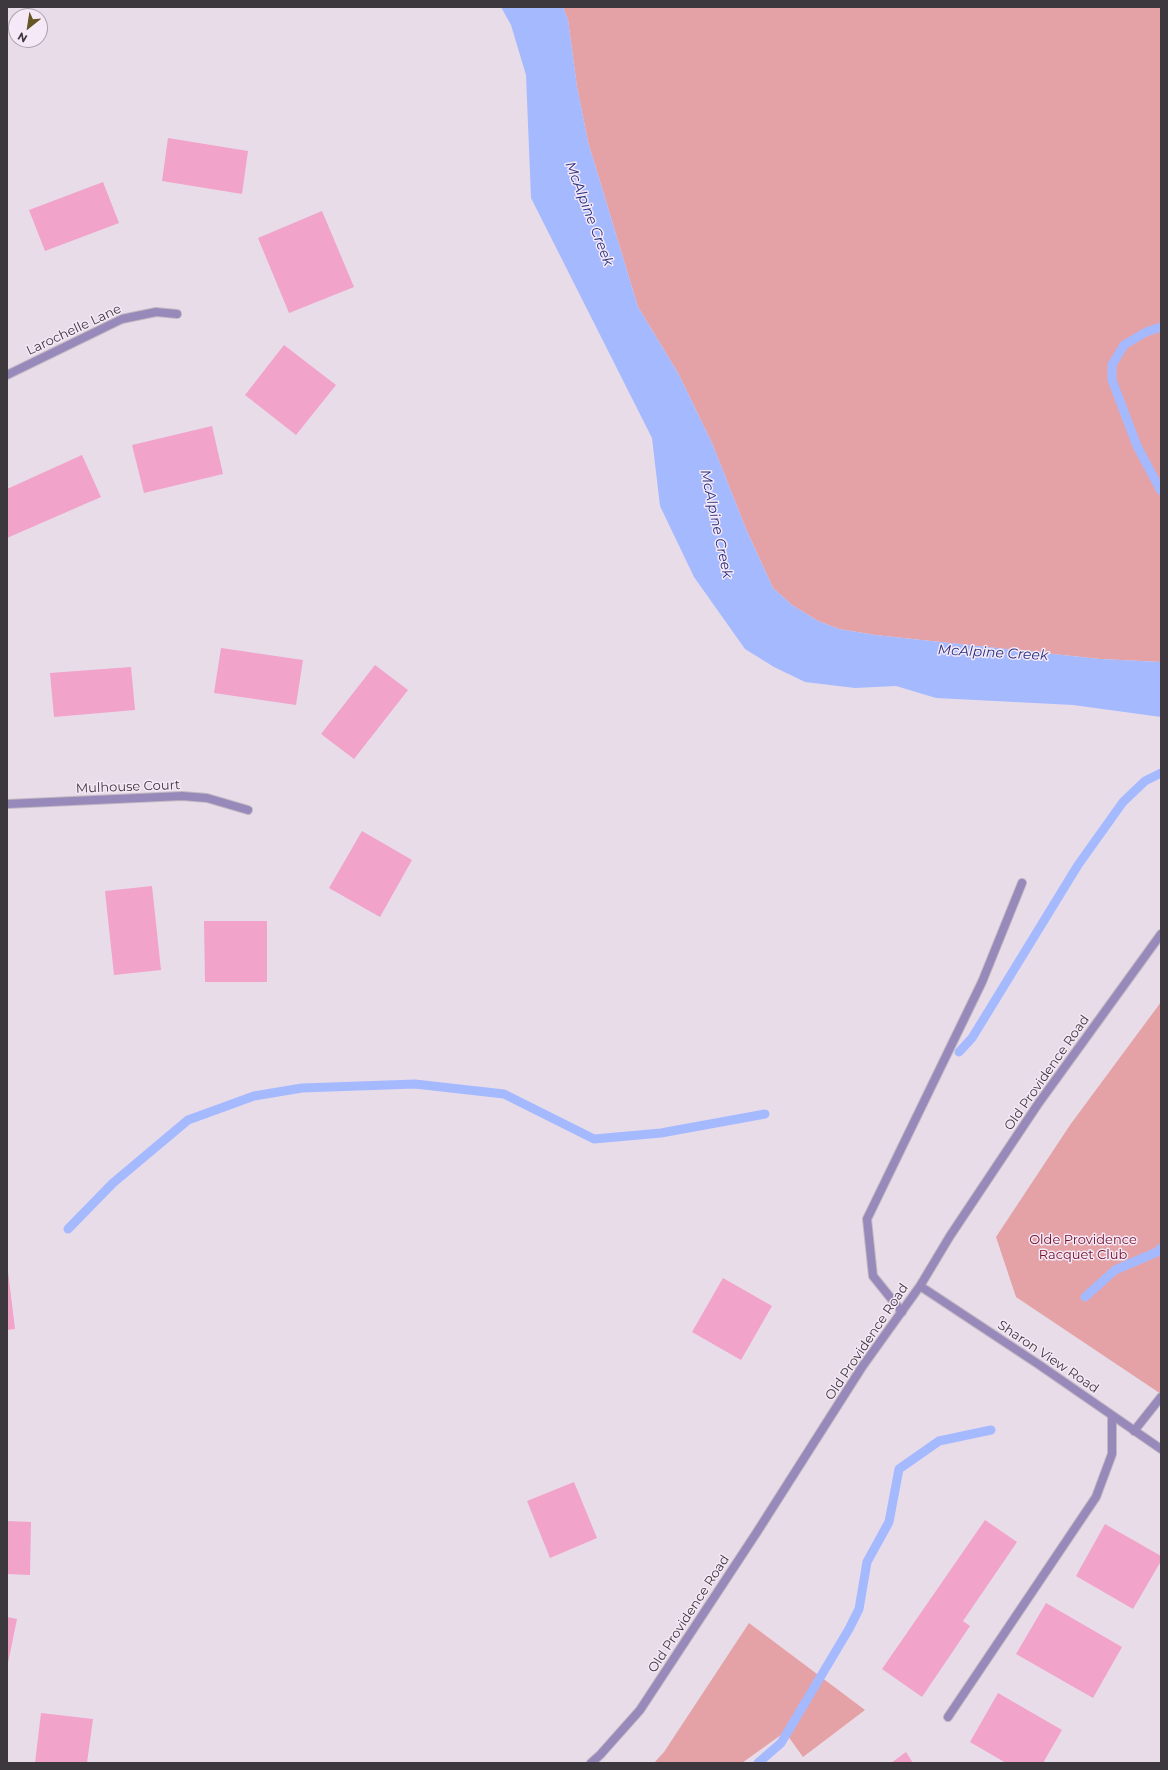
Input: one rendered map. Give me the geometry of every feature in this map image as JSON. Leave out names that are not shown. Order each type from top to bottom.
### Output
[{"type":"street","name":"Larochelle Lane","points":[[7,376],[122,319],[156,312],[177,314]]},
{"type":"street","name":"Mulhouse Court","points":[[7,804],[182,796],[208,798],[248,810]]},
{"type":"street","points":[[902,1312],[873,1276],[867,1219],[982,982],[1022,883]]},
{"type":"street","name":"Old Providence Road","points":[[591,1763],[640,1710],[757,1532],[862,1367],[920,1286],[950,1236],[1038,1104],[1161,934]]},
{"type":"street","name":"Sharon View Road","points":[[920,1286],[1038,1364],[1161,1449]]},
{"type":"street","points":[[1134,1431],[1161,1397]]},
{"type":"street","points":[[948,1717],[1096,1496],[1112,1454],[1112,1416]]},
{"type":"green space","points":[[563,7],[1161,7],[1161,662],[1100,659],[875,635],[839,629],[818,621],[792,605],[773,588],[746,529],[712,443],[678,373],[638,307],[588,142],[577,87],[568,20]]},
{"type":"green space","name":"Olde Providence Racquet Club","points":[[1161,1002],[1161,1394],[1016,1297],[996,1237],[1070,1125]]},
{"type":"green space","points":[[749,1623],[865,1710],[803,1757],[785,1732],[742,1763],[654,1763],[664,1752]]},
{"type":"water","name":"McAlpine Creek","points":[[501,7],[563,7],[568,20],[577,87],[588,142],[638,307],[678,373],[712,443],[746,529],[773,588],[792,605],[818,621],[839,629],[875,635],[1100,659],[1161,662],[1161,717],[1073,705],[936,698],[896,686],[855,688],[805,682],[774,667],[745,649],[694,577],[660,506],[652,438],[531,198],[526,75],[511,25]]},
{"type":"building","points":[[168,138],[248,151],[242,194],[162,181]]},
{"type":"building","points":[[103,182],[119,223],[45,251],[29,210]]},
{"type":"building","points":[[322,211],[354,287],[289,313],[258,238]]},
{"type":"building","points":[[284,345],[336,385],[296,435],[245,395]]},
{"type":"building","points":[[212,426],[223,474],[144,493],[132,445]]},
{"type":"building","points":[[82,455],[101,497],[7,538],[7,489]]},
{"type":"building","points":[[221,648],[303,660],[296,705],[214,693]]},
{"type":"building","points":[[375,665],[408,690],[354,759],[321,734]]},
{"type":"building","points":[[131,667],[135,710],[54,717],[50,673]]},
{"type":"building","points":[[362,831],[412,860],[380,917],[329,888]]},
{"type":"building","points":[[152,886],[161,970],[114,975],[105,891]]},
{"type":"building","points":[[204,921],[267,921],[267,982],[205,982]]},
{"type":"building","points":[[7,1263],[15,1329],[7,1330]]},
{"type":"building","points":[[723,1278],[772,1306],[741,1360],[692,1332]]},
{"type":"building","points":[[574,1482],[597,1538],[550,1558],[527,1501]]},
{"type":"building","points":[[985,1520],[1017,1542],[963,1621],[970,1626],[922,1697],[882,1669]]},
{"type":"building","points":[[7,1521],[31,1522],[30,1575],[7,1574]]},
{"type":"building","points":[[1105,1524],[1161,1556],[1161,1561],[1133,1609],[1076,1576]]},
{"type":"building","points":[[1046,1603],[1122,1647],[1093,1698],[1016,1654]]},
{"type":"building","points":[[7,1617],[17,1619],[8,1663],[7,1663]]},
{"type":"building","points":[[998,1693],[1062,1730],[1043,1763],[1006,1763],[970,1742]]},
{"type":"building","points":[[41,1713],[93,1719],[87,1763],[35,1763]]},
{"type":"building","points":[[906,1752],[913,1763],[891,1763]]},
{"type":"waterway","points":[[1161,327],[1146,332],[1124,345],[1112,365],[1112,380],[1137,446],[1161,491]]},
{"type":"waterway","points":[[959,1052],[972,1038],[1078,865],[1123,802],[1145,781],[1161,773]]},
{"type":"waterway","points":[[68,1229],[113,1183],[188,1120],[254,1096],[302,1088],[415,1084],[504,1094],[594,1139],[661,1133],[765,1114]]},
{"type":"waterway","points":[[1085,1297],[1115,1270],[1157,1252],[1161,1248]]},
{"type":"waterway","points":[[758,1763],[781,1743],[849,1629],[859,1609],[867,1562],[889,1522],[899,1469],[939,1441],[991,1430]]}]
